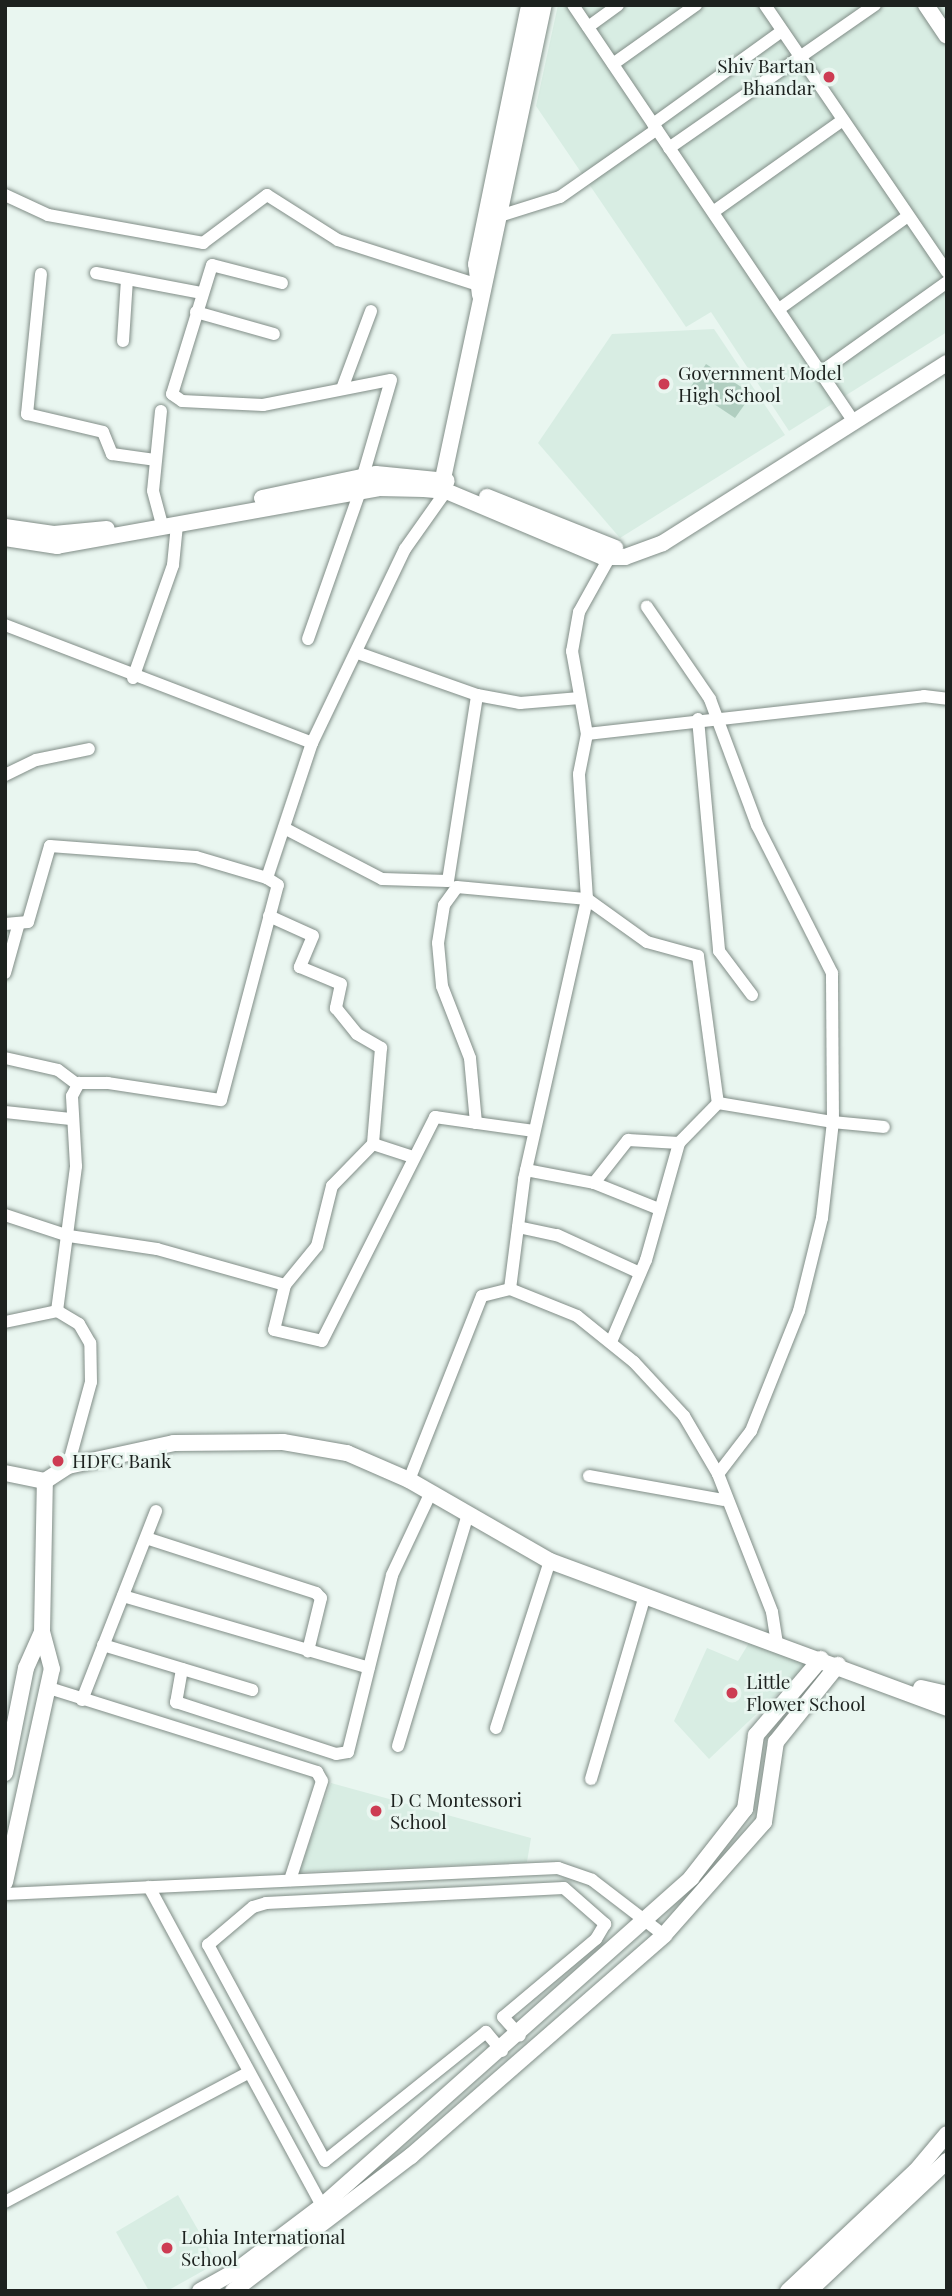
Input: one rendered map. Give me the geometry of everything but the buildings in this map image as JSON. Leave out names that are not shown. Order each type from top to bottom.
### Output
[{"type":"street","points":[[267,878],[312,743],[358,653],[405,549],[443,487],[482,315],[493,218],[528,5]]},
{"type":"street","points":[[482,315],[478,285],[544,5]]},
{"type":"street","points":[[573,5],[854,422]]},
{"type":"street","points":[[587,27],[618,5]]},
{"type":"street","points":[[613,64],[696,5]]},
{"type":"street","points":[[765,5],[947,272]]},
{"type":"street","points":[[669,148],[798,54],[875,5]]},
{"type":"street","points":[[926,5],[947,36]]},
{"type":"street","points":[[493,218],[560,197],[782,31]]},
{"type":"street","points":[[713,212],[843,120]]},
{"type":"street","points":[[5,195],[48,215],[204,243],[267,195],[338,240],[478,285]]},
{"type":"street","points":[[779,309],[908,216]]},
{"type":"street","points":[[282,283],[215,264],[196,312],[175,399],[263,405],[343,386],[395,383],[361,484],[343,554],[309,639]]},
{"type":"street","points":[[96,273],[202,293]]},
{"type":"street","points":[[41,274],[27,414],[103,432],[112,454],[155,460]]},
{"type":"street","points":[[122,341],[127,279]]},
{"type":"street","points":[[821,372],[947,282]]},
{"type":"street","points":[[343,386],[371,311]]},
{"type":"street","points":[[196,312],[274,334]]},
{"type":"street","points":[[5,538],[57,546],[361,484],[443,487],[612,553],[663,543],[947,363]]},
{"type":"street","points":[[132,678],[173,565],[169,522],[155,460],[161,411]]},
{"type":"street","points":[[5,527],[54,534],[169,522]]},
{"type":"street","points":[[510,1289],[526,1170],[587,899],[579,774],[586,734],[572,651],[579,611],[612,553]]},
{"type":"street","points":[[647,607],[716,717],[757,825],[832,972],[833,1122],[822,1218],[799,1311],[751,1431],[718,1474]]},
{"type":"street","points":[[5,625],[132,678],[312,743]]},
{"type":"street","points":[[358,653],[477,695],[520,703],[580,698]]},
{"type":"street","points":[[284,828],[382,879],[448,881],[477,695]]},
{"type":"street","points":[[586,734],[716,717],[947,699]]},
{"type":"street","points":[[698,719],[719,951],[752,995]]},
{"type":"street","points":[[5,775],[36,760],[89,749]]},
{"type":"street","points":[[5,973],[12,923],[28,922],[50,846],[196,857],[267,878],[278,885],[221,1100],[108,1083],[78,1085],[58,1070],[5,1058]]},
{"type":"street","points":[[476,1122],[470,1058],[442,986],[438,943],[450,893],[481,888],[587,899],[647,942],[698,956],[718,1103]]},
{"type":"street","points":[[269,916],[313,936],[300,967],[341,984],[336,1008],[357,1034],[381,1048],[373,1144],[332,1186],[317,1245],[285,1285],[274,1330],[322,1342],[435,1117],[534,1131]]},
{"type":"street","points":[[57,1311],[69,1236],[76,1166],[71,1119],[78,1085]]},
{"type":"street","points":[[718,1103],[833,1122],[884,1127]]},
{"type":"street","points":[[611,1342],[640,1273],[679,1143],[718,1103]]},
{"type":"street","points":[[5,1112],[71,1119]]},
{"type":"street","points":[[594,1183],[628,1140],[679,1143]]},
{"type":"street","points":[[373,1144],[413,1157]]},
{"type":"street","points":[[526,1170],[594,1183],[659,1209]]},
{"type":"street","points":[[5,1214],[69,1236],[157,1249],[285,1285]]},
{"type":"street","points":[[518,1227],[557,1235],[640,1273]]},
{"type":"street","points":[[410,1480],[482,1296],[510,1289],[544,1299],[611,1342],[684,1416],[718,1474],[724,1500],[772,1612],[776,1643]]},
{"type":"street","points":[[5,1322],[57,1311],[79,1324],[90,1343],[91,1382],[68,1466]]},
{"type":"street","points":[[5,1473],[45,1481],[68,1466],[174,1443],[283,1442],[347,1453],[410,1480],[550,1561],[877,1679],[947,1708]]},
{"type":"street","points":[[589,1476],[724,1500]]},
{"type":"street","points":[[5,1882],[34,1770],[52,1669],[42,1632],[45,1481]]},
{"type":"street","points":[[181,1669],[176,1702],[343,1755],[369,1668],[392,1575],[430,1492]]},
{"type":"street","points":[[82,1700],[156,1511]]},
{"type":"street","points":[[398,1746],[468,1514]]},
{"type":"street","points":[[146,1538],[316,1593],[321,1598],[308,1651]]},
{"type":"street","points":[[496,1728],[550,1561]]},
{"type":"street","points":[[591,1779],[645,1595]]},
{"type":"street","points":[[123,1597],[369,1668]]},
{"type":"street","points":[[34,1770],[6,1765],[26,1668],[42,1632]]},
{"type":"street","points":[[103,1645],[252,1690]]},
{"type":"street","points":[[237,2282],[520,2036],[647,1920],[730,1834],[745,1809],[756,1735],[821,1659]]},
{"type":"street","points":[[200,2291],[237,2282],[411,2156],[664,1935],[764,1822],[776,1742],[838,1665]]},
{"type":"street","points":[[877,1679],[947,1694]]},
{"type":"street","points":[[49,1688],[317,1772],[322,1781],[290,1880]]},
{"type":"street","points":[[5,1894],[558,1868],[592,1880],[664,1935]]},
{"type":"street","points":[[149,1887],[322,2206]]},
{"type":"street","points":[[567,1889],[604,1919],[603,1931],[486,2032],[325,2161],[208,1945],[253,1907],[266,1903],[567,1889]]},
{"type":"street","points":[[503,2017],[520,2036]]},
{"type":"street","points":[[486,2032],[502,2051]]},
{"type":"street","points":[[5,2203],[249,2072]]},
{"type":"street","points":[[788,2291],[916,2171],[947,2134]]},
{"type":"street","points":[[809,2291],[944,2173]]},
{"type":"shaded area","points":[[558,5],[947,5],[947,332],[789,431],[711,312],[686,327],[536,106]]},
{"type":"shaded area","name":"Government Model High School","points":[[714,329],[785,435],[620,538],[538,443],[612,334]]},
{"type":"shaded area","points":[[706,364],[752,394],[735,418],[690,388]]},
{"type":"shaded area","name":"Little Flower School","points":[[749,1643],[808,1665],[709,1759],[674,1721],[707,1648],[738,1661]]},
{"type":"shaded area","name":"D C Montessori School","points":[[331,1783],[531,1838],[527,1862],[299,1872]]},
{"type":"shaded area","name":"Lohia International School","points":[[178,2195],[217,2263],[167,2291],[149,2291],[116,2232]]},
{"type":"place","name":"Shiv Bartan Bhandar","points":[[829,77]]},
{"type":"place","name":"Government Model High School","points":[[664,384]]},
{"type":"place","name":"HDFC Bank","points":[[58,1461]]},
{"type":"place","name":"Little Flower School","points":[[732,1693]]},
{"type":"place","name":"D C Montessori School","points":[[376,1811]]},
{"type":"place","name":"Lohia International School","points":[[167,2248]]}]
